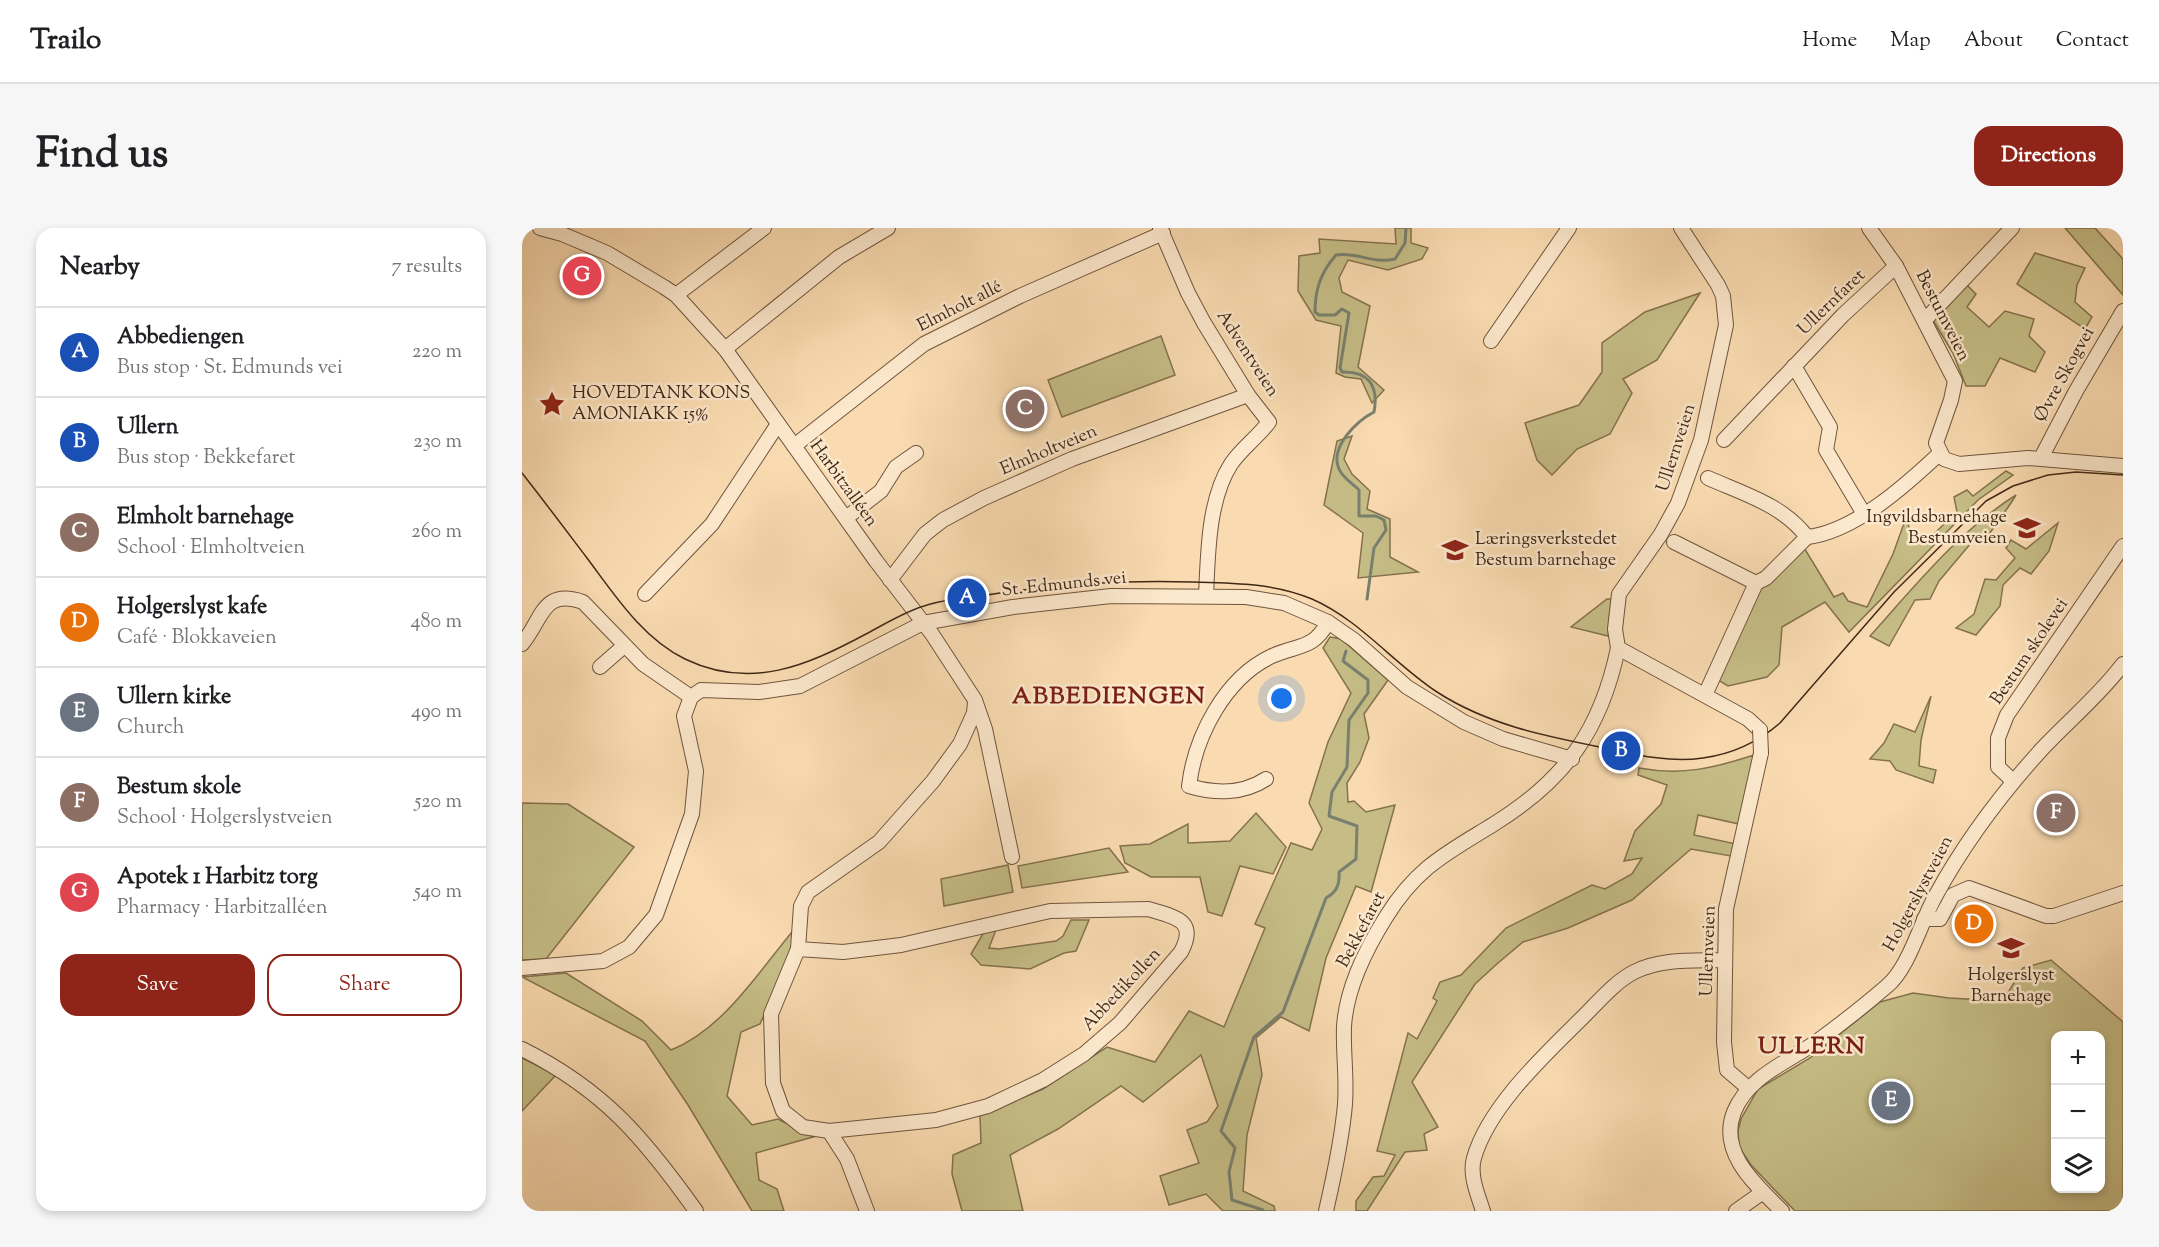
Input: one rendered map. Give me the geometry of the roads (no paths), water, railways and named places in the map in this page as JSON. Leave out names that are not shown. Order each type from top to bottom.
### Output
[{"type":"street","name":"Harbitzalléen","points":[[540,228],[562,234],[607,253],[676,295],[725,349],[923,623],[975,700],[985,729],[1012,857]]},
{"type":"street","points":[[676,295],[764,228]]},
{"type":"street","points":[[725,349],[839,257],[888,228]]},
{"type":"street","points":[[1491,341],[1569,228]]},
{"type":"street","name":"Ullernveien","points":[[1681,228],[1718,285],[1723,296],[1726,325],[1712,398],[1688,482],[1661,534],[1619,594],[1615,629],[1618,648],[1748,719],[1761,730],[1761,753],[1730,892],[1724,960],[1724,1042],[1727,1070],[1748,1088]]},
{"type":"street","name":"Bestumveien","points":[[1869,228],[1896,266],[1955,381],[1952,400],[1937,433],[1935,443],[1939,454]]},
{"type":"street","points":[[1925,320],[2012,228]]},
{"type":"street","name":"Adventveien","points":[[1162,231],[1188,293],[1248,395],[1269,422],[1240,452],[1219,489],[1214,514],[1206,596]]},
{"type":"street","name":"Elmholt allé","points":[[794,446],[924,344],[1020,296],[1162,231]]},
{"type":"street","name":"Ullernfaret","points":[[1724,440],[1794,366],[1896,266]]},
{"type":"street","name":"Øvre Skogvei","points":[[2040,458],[2071,399],[2123,311]]},
{"type":"street","points":[[1794,366],[1830,427],[1826,450],[1864,514]]},
{"type":"street","name":"Elmholtveien","points":[[890,580],[925,534],[943,520],[984,498],[1072,459],[1248,395]]},
{"type":"street","points":[[645,594],[712,524],[778,424]]},
{"type":"street","points":[[846,518],[881,491],[896,467],[916,453]]},
{"type":"street","points":[[1705,695],[1756,583],[1766,578],[1807,537],[1818,536],[1864,514],[1895,495],[1939,454],[1959,464],[2014,458],[2040,458],[2123,466]]},
{"type":"street","points":[[1708,478],[1775,507],[1795,520],[1807,537]]},
{"type":"street","points":[[1674,542],[1756,583]]},
{"type":"street","name":"Bestum skolevei","points":[[2013,781],[1998,767],[1998,738],[2007,715],[2123,546]]},
{"type":"street","name":"St. Edmunds vei","points":[[691,697],[701,690],[759,692],[800,686],[923,623],[1013,607],[1111,596],[1206,596],[1266,599],[1284,603],[1328,622],[1354,640],[1407,687],[1454,717],[1503,739],[1572,759]]},
{"type":"street","points":[[522,644],[552,600],[572,598],[583,602],[643,664],[691,697],[684,716],[696,771],[692,814],[675,869],[656,915],[629,947],[603,961],[522,968]]},
{"type":"street","points":[[1266,778],[1253,787],[1239,790],[1203,790],[1190,786],[1197,749],[1215,712],[1237,682],[1248,671],[1273,656],[1320,638],[1328,622]]},
{"type":"street","points":[[600,667],[624,646]]},
{"type":"street","name":"Bekkefaret","points":[[1326,1211],[1336,1168],[1346,1103],[1344,1043],[1346,1009],[1351,989],[1373,940],[1392,908],[1419,873],[1443,854],[1496,823],[1536,795],[1555,779],[1572,759],[1595,721],[1605,698],[1618,648]]},
{"type":"street","name":"Holgerslystveien","points":[[1748,1088],[1762,1076],[1830,1032],[1889,984],[1899,972],[1924,919],[1966,842],[2013,781],[2044,747],[2104,689],[2123,664]]},
{"type":"street","name":"Abbedikollen","points":[[798,950],[843,952],[900,945],[1050,911],[1148,909],[1168,915],[1184,924],[1189,930],[1181,952],[1120,1023],[1084,1054],[1042,1080],[988,1106],[936,1120],[829,1131],[803,1128],[783,1111],[773,1083],[771,1014],[798,950],[801,906],[808,892],[879,842],[933,782],[960,744],[974,713],[975,700]]},
{"type":"street","points":[[1924,919],[1940,919],[1953,895],[1969,888],[2046,916],[2054,916],[2123,894]]},
{"type":"street","points":[[1483,1211],[1474,1180],[1474,1159],[1485,1132],[1533,1067],[1604,996],[1635,971],[1668,962],[1724,960]]},
{"type":"street","points":[[522,1049],[580,1084],[609,1106],[652,1150],[696,1211]]},
{"type":"street","points":[[1748,1088],[1734,1112],[1730,1132],[1734,1153],[1746,1173],[1782,1211]]},
{"type":"street","points":[[829,1131],[847,1159],[867,1211]]},
{"type":"street","points":[[1736,1211],[1763,1192]]},
{"type":"waterway","points":[[1367,599],[1374,548],[1386,530],[1384,520],[1376,516],[1359,516],[1359,490],[1343,475],[1337,461],[1338,452],[1346,436],[1374,412],[1375,394],[1373,387],[1365,377],[1351,372],[1342,372],[1340,368],[1349,313],[1342,309],[1335,315],[1319,315],[1315,312],[1315,304],[1323,274],[1336,255],[1352,255],[1379,260],[1395,259],[1405,243],[1406,228]]},
{"type":"waterway","points":[[1263,1210],[1232,1200],[1229,1172],[1235,1148],[1221,1131],[1254,1037],[1283,1012],[1326,898],[1337,887],[1339,872],[1356,859],[1357,826],[1329,816],[1332,792],[1347,767],[1349,720],[1368,693],[1368,680],[1343,661],[1346,651]]},
{"type":"tram line","points":[[522,473],[642,627],[670,650],[685,659],[709,668],[733,673],[756,673],[801,664],[909,612],[955,599],[1038,588],[1115,582],[1253,585],[1298,594],[1329,608],[1346,618],[1421,681],[1476,713],[1518,728],[1561,739],[1641,756],[1678,760],[1703,758],[1734,750],[1763,736],[1780,723],[1894,592],[1986,501],[2013,486],[2048,475],[2076,472],[2123,475]]},
{"type":"place","name":"Apotek 1 Harbitz torg","points":[[582,276]]},
{"type":"place","name":"HOVEDTANK KONS AMONIAKK 15%","points":[[552,404]]},
{"type":"place","name":"Elmholt barnehage","points":[[1025,409]]},
{"type":"place","name":"Ingvildsbarnehage Bestumveien","points":[[2027,528]]},
{"type":"place","name":"Læringsverkstedet Bestum barnehage","points":[[1455,550]]},
{"type":"place","name":"Abbediengen","points":[[967,598]]},
{"type":"place","name":"Ullern","points":[[1621,751]]},
{"type":"place","name":"Bestum skole","points":[[2056,813]]},
{"type":"place","name":"Holgerslyst kafe","points":[[1974,924]]},
{"type":"place","name":"Holgerslyst Barnehage","points":[[2011,948]]},
{"type":"place","name":"Ullern kirke","points":[[1891,1101]]},
{"type":"district","name":"ABBEDIENGEN","points":[[1109,697]]},
{"type":"district","name":"ULLERN","points":[[1812,1047]]}]
